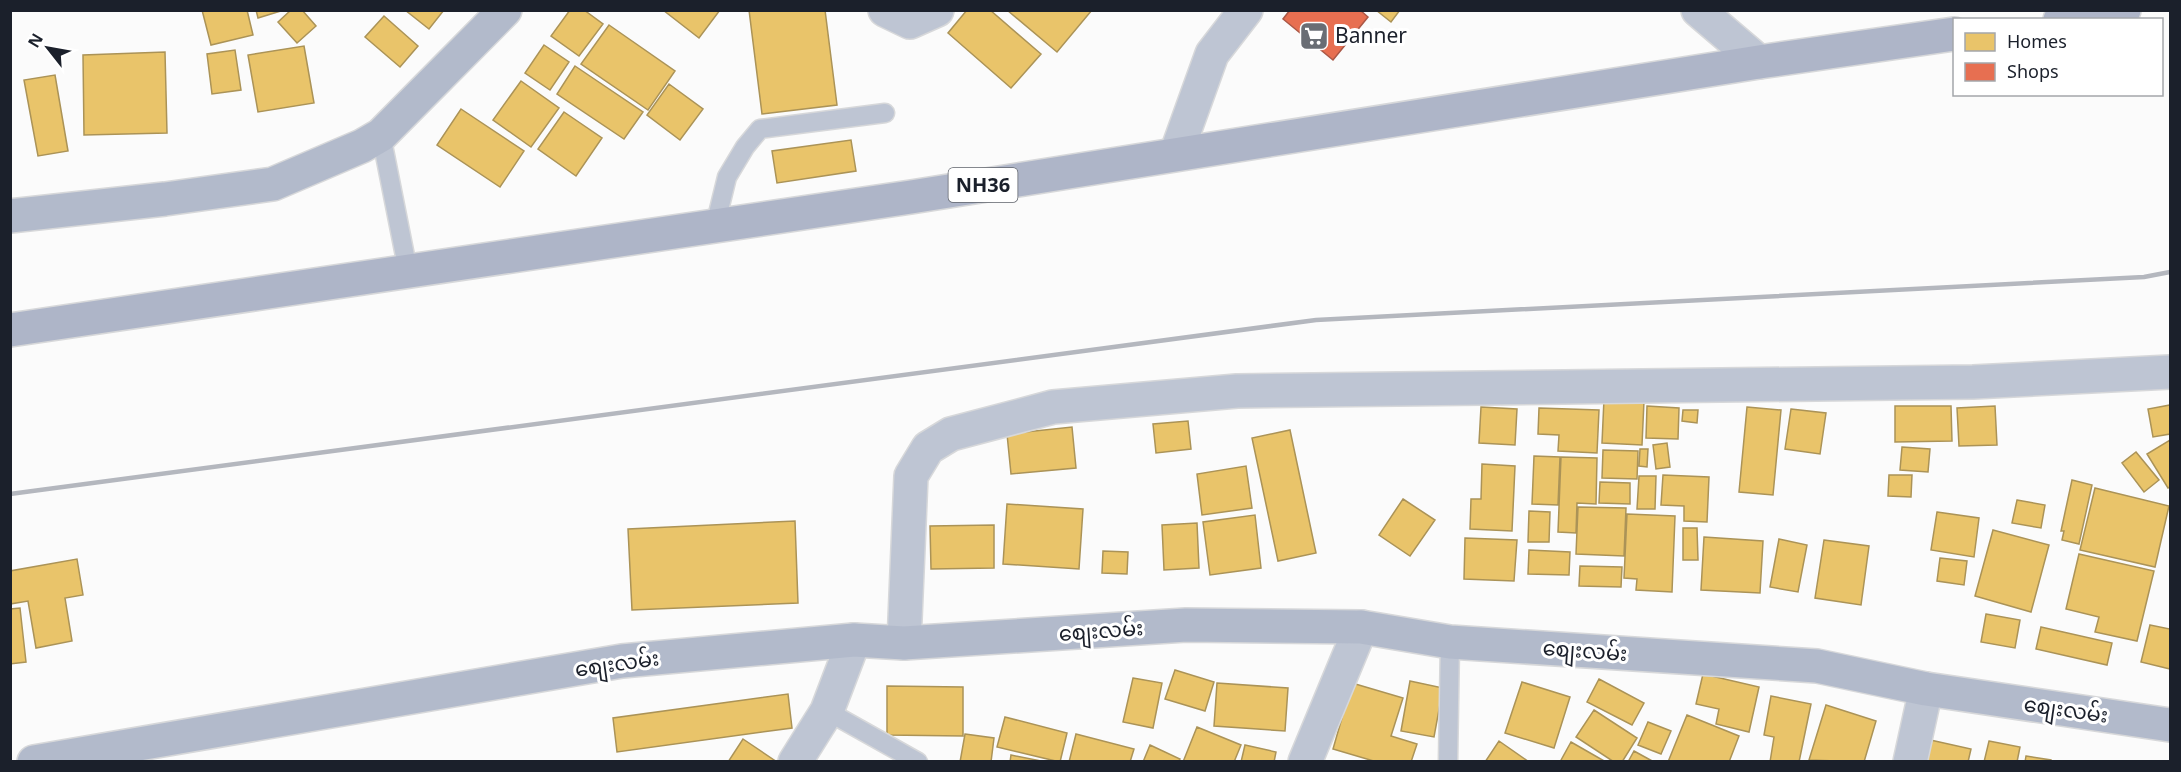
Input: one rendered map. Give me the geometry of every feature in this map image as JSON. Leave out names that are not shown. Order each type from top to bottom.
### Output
[{"type":"highway","points":[[2073,18],[2124,10]]},
{"type":"highway","name":"NH36","points":[[10,330],[715,226],[1760,62],[1953,34]]},
{"type":"main road","points":[[10,216],[165,199],[273,184],[362,146],[381,135],[505,10]]},
{"type":"main road","name":"စျေးလမ်း","points":[[34,762],[136,753],[622,661],[854,640],[904,643],[1186,625],[1361,627],[1450,642],[1817,666],[1926,689],[2170,725]]},
{"type":"street","points":[[885,10],[910,22],[937,10]]},
{"type":"street","points":[[1176,154],[1212,54],[1246,10]]},
{"type":"street","points":[[1698,10],[1760,62]]},
{"type":"street","points":[[904,643],[911,476],[928,448],[951,434],[1053,407],[1236,391],[1973,382],[2170,372]]},
{"type":"street","points":[[1305,762],[1361,627]]},
{"type":"street","points":[[795,762],[827,711],[854,640]]},
{"type":"street","points":[[1910,762],[1926,689]]},
{"type":"lane","points":[[715,226],[727,177],[745,147],[760,129],[885,113]]},
{"type":"lane","points":[[381,135],[408,271]]},
{"type":"lane","points":[[1448,762],[1450,642]]},
{"type":"lane","points":[[827,711],[918,762]]},
{"type":"building: Homes","points":[[202,10],[247,10],[253,35],[211,45]]},
{"type":"building: Homes","points":[[256,10],[284,10],[258,18]]},
{"type":"building: Homes","points":[[291,10],[302,10],[316,26],[297,43],[278,22]]},
{"type":"building: Homes","points":[[405,10],[444,10],[429,29]]},
{"type":"building: Homes","points":[[570,10],[584,10],[603,24],[579,56],[551,36]]},
{"type":"building: Homes","points":[[663,10],[720,10],[699,38]]},
{"type":"building: Homes","points":[[749,10],[825,10],[837,105],[762,114]]},
{"type":"building: Homes","points":[[967,10],[990,10],[1041,54],[1011,88],[948,33]]},
{"type":"building: Homes","points":[[1007,10],[1092,10],[1057,52]]},
{"type":"building: Homes","points":[[1376,10],[1400,10],[1391,22]]},
{"type":"building: Homes","points":[[384,16],[418,46],[400,67],[365,37]]},
{"type":"building: Homes","points":[[609,25],[675,71],[648,110],[581,64]]},
{"type":"building: Homes","points":[[544,45],[569,62],[550,90],[525,73]]},
{"type":"building: Homes","points":[[304,46],[314,103],[258,112],[248,55]]},
{"type":"building: Homes","points":[[235,50],[241,90],[212,94],[207,54]]},
{"type":"building: Homes","points":[[165,52],[167,133],[84,135],[83,55]]},
{"type":"building: Homes","points":[[575,66],[643,112],[624,139],[557,94]]},
{"type":"building: Homes","points":[[55,75],[68,151],[38,156],[24,80]]},
{"type":"building: Homes","points":[[521,81],[559,108],[531,147],[493,120]]},
{"type":"building: Homes","points":[[669,84],[703,109],[680,140],[647,115]]},
{"type":"building: Homes","points":[[461,109],[524,151],[500,187],[437,145]]},
{"type":"building: Homes","points":[[564,112],[602,138],[576,176],[538,149]]},
{"type":"building: Homes","points":[[851,140],[856,171],[777,183],[772,151]]},
{"type":"building: Homes","points":[[1604,399],[1644,401],[1642,445],[1602,443]]},
{"type":"building: Homes","points":[[2170,405],[2170,434],[2153,437],[2148,409]]},
{"type":"building: Homes","points":[[1647,406],[1679,408],[1678,439],[1646,438]]},
{"type":"building: Homes","points":[[1895,406],[1951,406],[1952,441],[1895,442]]},
{"type":"building: Homes","points":[[1995,406],[1997,445],[1959,446],[1957,408]]},
{"type":"building: Homes","points":[[1481,407],[1517,409],[1515,445],[1479,443]]},
{"type":"building: Homes","points":[[1747,407],[1781,410],[1773,495],[1739,492]]},
{"type":"building: Homes","points":[[1539,408],[1599,410],[1597,453],[1558,451],[1559,435],[1538,434]]},
{"type":"building: Homes","points":[[1791,409],[1826,413],[1820,454],[1785,449]]},
{"type":"building: Homes","points":[[1683,410],[1698,410],[1697,423],[1682,421]]},
{"type":"building: Homes","points":[[1188,421],[1191,449],[1156,453],[1153,424]]},
{"type":"building: Homes","points":[[1072,427],[1076,468],[1011,474],[1007,434]]},
{"type":"building: Homes","points":[[1290,430],[1316,553],[1278,561],[1252,438]]},
{"type":"building: Homes","points":[[2170,440],[2170,487],[2168,488],[2147,454]]},
{"type":"building: Homes","points":[[1667,443],[1670,467],[1656,469],[1653,445]]},
{"type":"building: Homes","points":[[1902,447],[1930,449],[1928,472],[1900,470]]},
{"type":"building: Homes","points":[[1640,449],[1648,449],[1647,467],[1639,466]]},
{"type":"building: Homes","points":[[1603,450],[1638,451],[1637,479],[1602,478]]},
{"type":"building: Homes","points":[[2136,452],[2159,480],[2144,492],[2122,463]]},
{"type":"building: Homes","points":[[1534,456],[1560,457],[1558,505],[1532,504]]},
{"type":"building: Homes","points":[[1561,457],[1597,458],[1596,504],[1577,503],[1576,533],[1558,532]]},
{"type":"building: Homes","points":[[1482,464],[1515,466],[1512,531],[1470,529],[1471,499],[1481,499]]},
{"type":"building: Homes","points":[[1246,466],[1252,508],[1202,515],[1197,474]]},
{"type":"building: Homes","points":[[1663,475],[1709,477],[1707,522],[1684,521],[1684,506],[1661,505]]},
{"type":"building: Homes","points":[[1889,475],[1912,475],[1911,497],[1888,496]]},
{"type":"building: Homes","points":[[1639,476],[1656,476],[1655,509],[1637,509]]},
{"type":"building: Homes","points":[[2072,480],[2092,485],[2079,544],[2062,540],[2064,531],[2061,531]]},
{"type":"building: Homes","points":[[1600,482],[1630,483],[1630,504],[1599,503]]},
{"type":"building: Homes","points":[[2095,488],[2169,506],[2155,567],[2080,550]]},
{"type":"building: Homes","points":[[1403,499],[1435,520],[1410,556],[1379,535]]},
{"type":"building: Homes","points":[[2017,500],[2045,505],[2041,528],[2012,523]]},
{"type":"building: Homes","points":[[1007,504],[1083,509],[1079,569],[1003,564]]},
{"type":"building: Homes","points":[[1578,507],[1626,508],[1624,556],[1576,554]]},
{"type":"building: Homes","points":[[1529,511],[1550,512],[1549,542],[1528,542]]},
{"type":"building: Homes","points":[[1937,512],[1979,518],[1974,557],[1931,550]]},
{"type":"building: Homes","points":[[1627,514],[1675,516],[1672,592],[1636,590],[1637,579],[1624,578]]},
{"type":"building: Homes","points":[[1255,515],[1261,568],[1210,575],[1203,522]]},
{"type":"building: Homes","points":[[795,521],[798,603],[632,610],[628,529]]},
{"type":"building: Homes","points":[[1197,523],[1199,568],[1164,570],[1162,525]]},
{"type":"building: Homes","points":[[994,525],[994,568],[931,569],[930,526]]},
{"type":"building: Homes","points":[[1683,528],[1697,528],[1698,560],[1683,560]]},
{"type":"building: Homes","points":[[1993,530],[2049,545],[2031,612],[1975,596]]},
{"type":"building: Homes","points":[[1704,537],[1763,541],[1760,593],[1701,590]]},
{"type":"building: Homes","points":[[1465,538],[1517,540],[1514,581],[1464,579]]},
{"type":"building: Homes","points":[[1779,539],[1807,545],[1798,592],[1770,587]]},
{"type":"building: Homes","points":[[1824,540],[1869,546],[1861,605],[1815,598]]},
{"type":"building: Homes","points":[[1529,550],[1570,552],[1569,575],[1528,574]]},
{"type":"building: Homes","points":[[1103,551],[1128,552],[1127,574],[1102,573]]},
{"type":"building: Homes","points":[[2079,554],[2154,571],[2137,641],[2095,632],[2099,617],[2066,609]]},
{"type":"building: Homes","points":[[1940,558],[1967,561],[1964,585],[1937,581]]},
{"type":"building: Homes","points":[[77,559],[83,595],[65,598],[72,641],[36,648],[28,601],[10,604],[10,571]]},
{"type":"building: Homes","points":[[1580,566],[1622,567],[1621,587],[1579,586]]},
{"type":"building: Homes","points":[[20,608],[26,662],[10,664],[10,609]]},
{"type":"building: Homes","points":[[1986,614],[2020,620],[2015,648],[1981,642]]},
{"type":"building: Homes","points":[[2150,625],[2170,629],[2170,669],[2141,662]]},
{"type":"building: Homes","points":[[2041,627],[2112,643],[2107,665],[2036,649]]},
{"type":"building: Homes","points":[[1175,670],[1214,682],[1205,711],[1165,699]]},
{"type":"building: Homes","points":[[1703,674],[1759,687],[1749,732],[1716,724],[1719,709],[1696,704]]},
{"type":"building: Homes","points":[[1133,678],[1162,683],[1153,728],[1123,722]]},
{"type":"building: Homes","points":[[1599,679],[1644,703],[1632,725],[1587,702]]},
{"type":"building: Homes","points":[[1410,681],[1443,688],[1434,737],[1401,731]]},
{"type":"building: Homes","points":[[1522,682],[1570,697],[1554,748],[1505,733]]},
{"type":"building: Homes","points":[[1217,683],[1288,688],[1285,731],[1214,726]]},
{"type":"building: Homes","points":[[1352,683],[1403,698],[1391,736],[1417,744],[1411,762],[1377,762],[1333,749]]},
{"type":"building: Homes","points":[[887,686],[963,687],[963,736],[887,735]]},
{"type":"building: Homes","points":[[788,694],[792,728],[617,752],[613,718]]},
{"type":"building: Homes","points":[[1771,696],[1811,704],[1799,762],[1770,762],[1774,737],[1764,735]]},
{"type":"building: Homes","points":[[1826,705],[1876,721],[1864,762],[1809,760]]},
{"type":"building: Homes","points":[[1594,710],[1637,738],[1622,762],[1614,762],[1576,737]]},
{"type":"building: Homes","points":[[1687,715],[1739,736],[1729,762],[1668,762]]},
{"type":"building: Homes","points":[[1005,717],[1067,733],[1060,762],[997,747]]},
{"type":"building: Homes","points":[[1648,722],[1671,731],[1661,754],[1638,745]]},
{"type":"building: Homes","points":[[1197,727],[1241,745],[1234,762],[1183,762]]},
{"type":"building: Homes","points":[[965,734],[994,738],[991,762],[960,762]]},
{"type":"building: Homes","points":[[1076,734],[1134,749],[1130,762],[1069,762]]},
{"type":"building: Homes","points":[[743,739],[777,762],[728,762]]},
{"type":"building: Homes","points":[[1926,739],[1971,749],[1968,762],[1921,762]]},
{"type":"building: Homes","points":[[1499,741],[1529,762],[1485,762]]},
{"type":"building: Homes","points":[[1989,741],[2020,747],[2017,762],[1984,762]]},
{"type":"building: Homes","points":[[1571,742],[1606,762],[1560,762]]},
{"type":"building: Homes","points":[[1150,745],[1180,759],[1178,762],[1143,762]]},
{"type":"building: Homes","points":[[1245,745],[1276,752],[1274,762],[1241,762]]},
{"type":"building: Homes","points":[[1634,751],[1654,762],[1628,762]]},
{"type":"building: Homes","points":[[1011,755],[1046,762],[1010,762]]},
{"type":"building: Homes","points":[[2026,756],[2051,760],[2051,762],[2025,762]]},
{"type":"building: Shops","points":[[1290,10],[1360,10],[1368,17],[1333,60],[1283,19]]},
{"type":"railway","points":[[10,494],[1316,320],[2144,277],[2170,272]]},
{"type":"place","name":"Banner","points":[[1314,36]]}]
